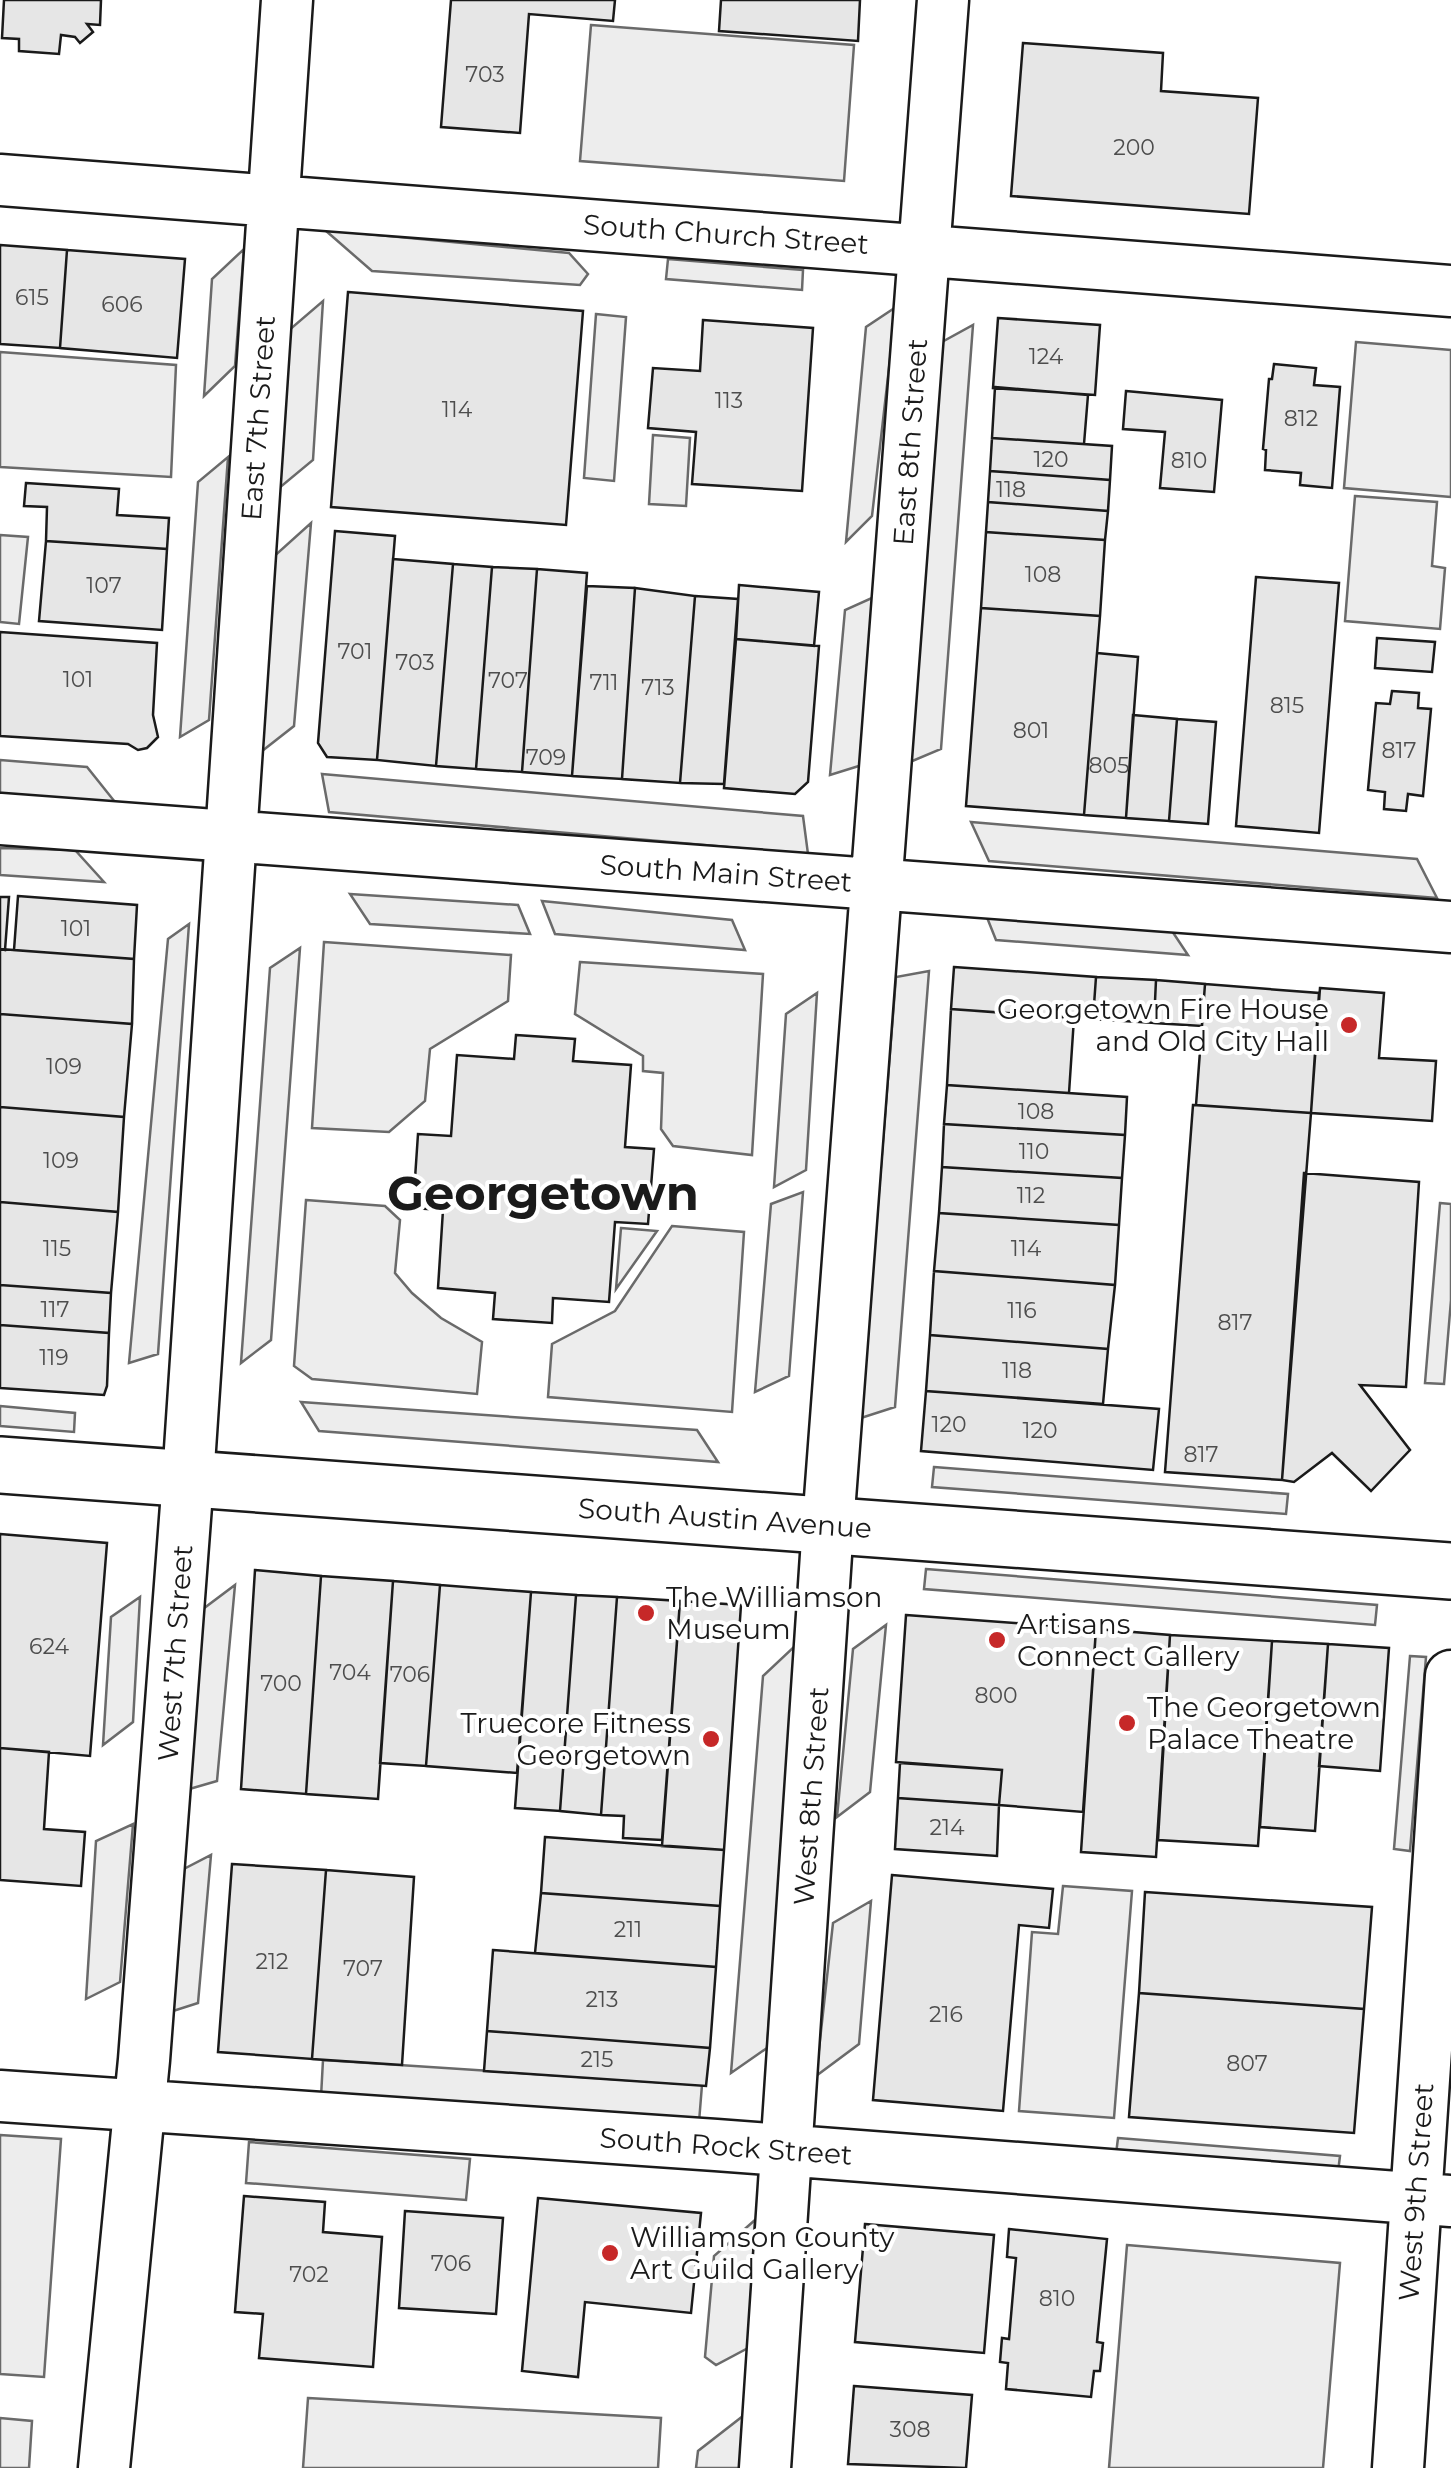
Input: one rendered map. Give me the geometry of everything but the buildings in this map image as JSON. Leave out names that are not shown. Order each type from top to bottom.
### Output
[{"type":"main road","name":"South Austin Avenue","points":[[0,1465],[1451,1571]]},
{"type":"street","name":"East 7th Street","points":[[231,836],[288,0]]},
{"type":"street","name":"East 8th Street","points":[[876,884],[942,0]]},
{"type":"street","name":"South Church Street","points":[[0,180],[1451,290]]},
{"type":"street","name":"South Main Street","points":[[0,819],[1451,927]]},
{"type":"street","name":"West 7th Street","points":[[104,2468],[140,2105],[188,1479],[231,836]]},
{"type":"street","name":"West 8th Street","points":[[765,2468],[828,1525],[876,884]]},
{"type":"street","name":"West 9th Street","points":[[1398,2468],[1434,2200],[1451,1676]]},
{"type":"street","name":"South Rock Street","points":[[0,2096],[788,2150],[1434,2200]]},
{"type":"shaded area","points":[[591,25],[854,45],[844,181],[580,161]]},
{"type":"shaded area","points":[[325,230],[569,253],[588,274],[580,285],[372,271]]},
{"type":"shaded area","points":[[244,249],[235,366],[204,396],[212,279]]},
{"type":"shaded area","points":[[668,259],[803,270],[802,290],[666,279]]},
{"type":"shaded area","points":[[323,301],[313,460],[278,489],[288,331]]},
{"type":"shaded area","points":[[896,307],[872,516],[846,542],[866,327]]},
{"type":"shaded area","points":[[596,314],[626,317],[614,481],[584,478]]},
{"type":"shaded area","points":[[973,325],[941,749],[910,762],[942,342]]},
{"type":"shaded area","points":[[1356,342],[1451,350],[1451,497],[1344,488]]},
{"type":"shaded area","points":[[0,352],[176,365],[171,477],[0,467]]},
{"type":"shaded area","points":[[653,435],[690,438],[686,506],[649,504]]},
{"type":"shaded area","points":[[228,457],[209,720],[180,737],[198,482]]},
{"type":"shaded area","points":[[1355,496],[1437,502],[1432,566],[1445,568],[1440,629],[1345,621]]},
{"type":"shaded area","points":[[311,523],[294,726],[257,755],[271,559]]},
{"type":"shaded area","points":[[0,535],[28,537],[19,624],[0,622]]},
{"type":"shaded area","points":[[874,597],[862,765],[830,775],[845,610]]},
{"type":"shaded area","points":[[0,760],[87,767],[115,802],[0,794]]},
{"type":"shaded area","points":[[322,774],[803,816],[808,854],[329,812]]},
{"type":"shaded area","points":[[971,822],[1417,859],[1437,898],[989,861]]},
{"type":"shaded area","points":[[0,848],[75,850],[104,882],[0,875]]},
{"type":"shaded area","points":[[350,894],[518,905],[530,934],[370,924]]},
{"type":"shaded area","points":[[542,901],[732,920],[745,950],[555,934]]},
{"type":"shaded area","points":[[984,910],[1170,928],[1188,955],[996,940]]},
{"type":"shaded area","points":[[189,924],[158,1354],[129,1363],[168,939]]},
{"type":"shaded area","points":[[324,942],[511,955],[508,1001],[430,1049],[425,1101],[389,1132],[312,1128]]},
{"type":"shaded area","points":[[300,948],[271,1340],[241,1363],[270,968]]},
{"type":"shaded area","points":[[580,962],[763,974],[752,1155],[673,1146],[661,1129],[663,1073],[643,1071],[643,1056],[575,1014]]},
{"type":"shaded area","points":[[929,971],[895,1407],[861,1418],[896,977]]},
{"type":"shaded area","points":[[817,993],[806,1170],[774,1187],[786,1014]]},
{"type":"shaded area","points":[[803,1192],[789,1376],[755,1392],[771,1204]]},
{"type":"shaded area","points":[[306,1200],[385,1206],[400,1220],[395,1273],[441,1318],[482,1342],[477,1394],[312,1379],[294,1366]]},
{"type":"shaded area","points":[[1440,1203],[1451,1204],[1451,1300],[1444,1384],[1425,1383]]},
{"type":"shaded area","points":[[672,1226],[744,1232],[732,1412],[548,1397],[552,1344],[615,1311]]},
{"type":"shaded area","points":[[621,1228],[657,1231],[616,1289]]},
{"type":"shaded area","points":[[301,1402],[697,1430],[718,1462],[319,1431]]},
{"type":"shaded area","points":[[0,1406],[75,1413],[74,1432],[0,1426]]},
{"type":"shaded area","points":[[934,1467],[1288,1494],[1286,1514],[932,1487]]},
{"type":"shaded area","points":[[926,1569],[1377,1605],[1375,1625],[924,1589]]},
{"type":"shaded area","points":[[235,1585],[217,1781],[186,1790],[203,1609]]},
{"type":"shaded area","points":[[140,1597],[133,1722],[103,1745],[111,1617]]},
{"type":"shaded area","points":[[886,1625],[870,1792],[837,1817],[853,1649]]},
{"type":"shaded area","points":[[797,1644],[767,2048],[731,2073],[763,1676]]},
{"type":"shaded area","points":[[1410,1656],[1426,1657],[1410,1851],[1394,1849]]},
{"type":"shaded area","points":[[133,1824],[120,1982],[86,1999],[96,1841]]},
{"type":"shaded area","points":[[211,1855],[198,2003],[170,2012],[180,1871]]},
{"type":"shaded area","points":[[1063,1886],[1132,1891],[1114,2118],[1019,2111],[1032,1932],[1058,1934]]},
{"type":"shaded area","points":[[871,1901],[859,2044],[816,2076],[833,1923]]},
{"type":"shaded area","points":[[323,2060],[702,2085],[699,2122],[321,2097]]},
{"type":"shaded area","points":[[0,2135],[61,2139],[44,2377],[0,2374]]},
{"type":"shaded area","points":[[1118,2138],[1340,2156],[1338,2172],[1116,2154]]},
{"type":"shaded area","points":[[249,2142],[470,2159],[466,2200],[246,2183]]},
{"type":"shaded area","points":[[755,2220],[748,2348],[716,2365],[705,2357],[714,2256]]},
{"type":"shaded area","points":[[1127,2245],[1340,2263],[1323,2468],[1109,2468]]},
{"type":"shaded area","points":[[308,2398],[661,2418],[658,2468],[303,2468]]},
{"type":"shaded area","points":[[743,2416],[740,2468],[696,2468],[698,2451]]},
{"type":"shaded area","points":[[0,2418],[32,2421],[29,2468],[0,2468]]},
{"type":"place","name":"Georgetown Fire House and Old City Hall","points":[[1349,1025]]},
{"type":"place","name":"The Williamson Museum","points":[[646,1613]]},
{"type":"place","name":"Artisans Connect Gallery","points":[[997,1640]]},
{"type":"place","name":"The Georgetown Palace Theatre","points":[[1127,1723]]},
{"type":"place","name":"Truecore Fitness Georgetown","points":[[711,1739]]},
{"type":"place","name":"Williamson County Art Guild Gallery","points":[[610,2253]]},
{"type":"district","name":"Georgetown","points":[[543,1193]]}]
